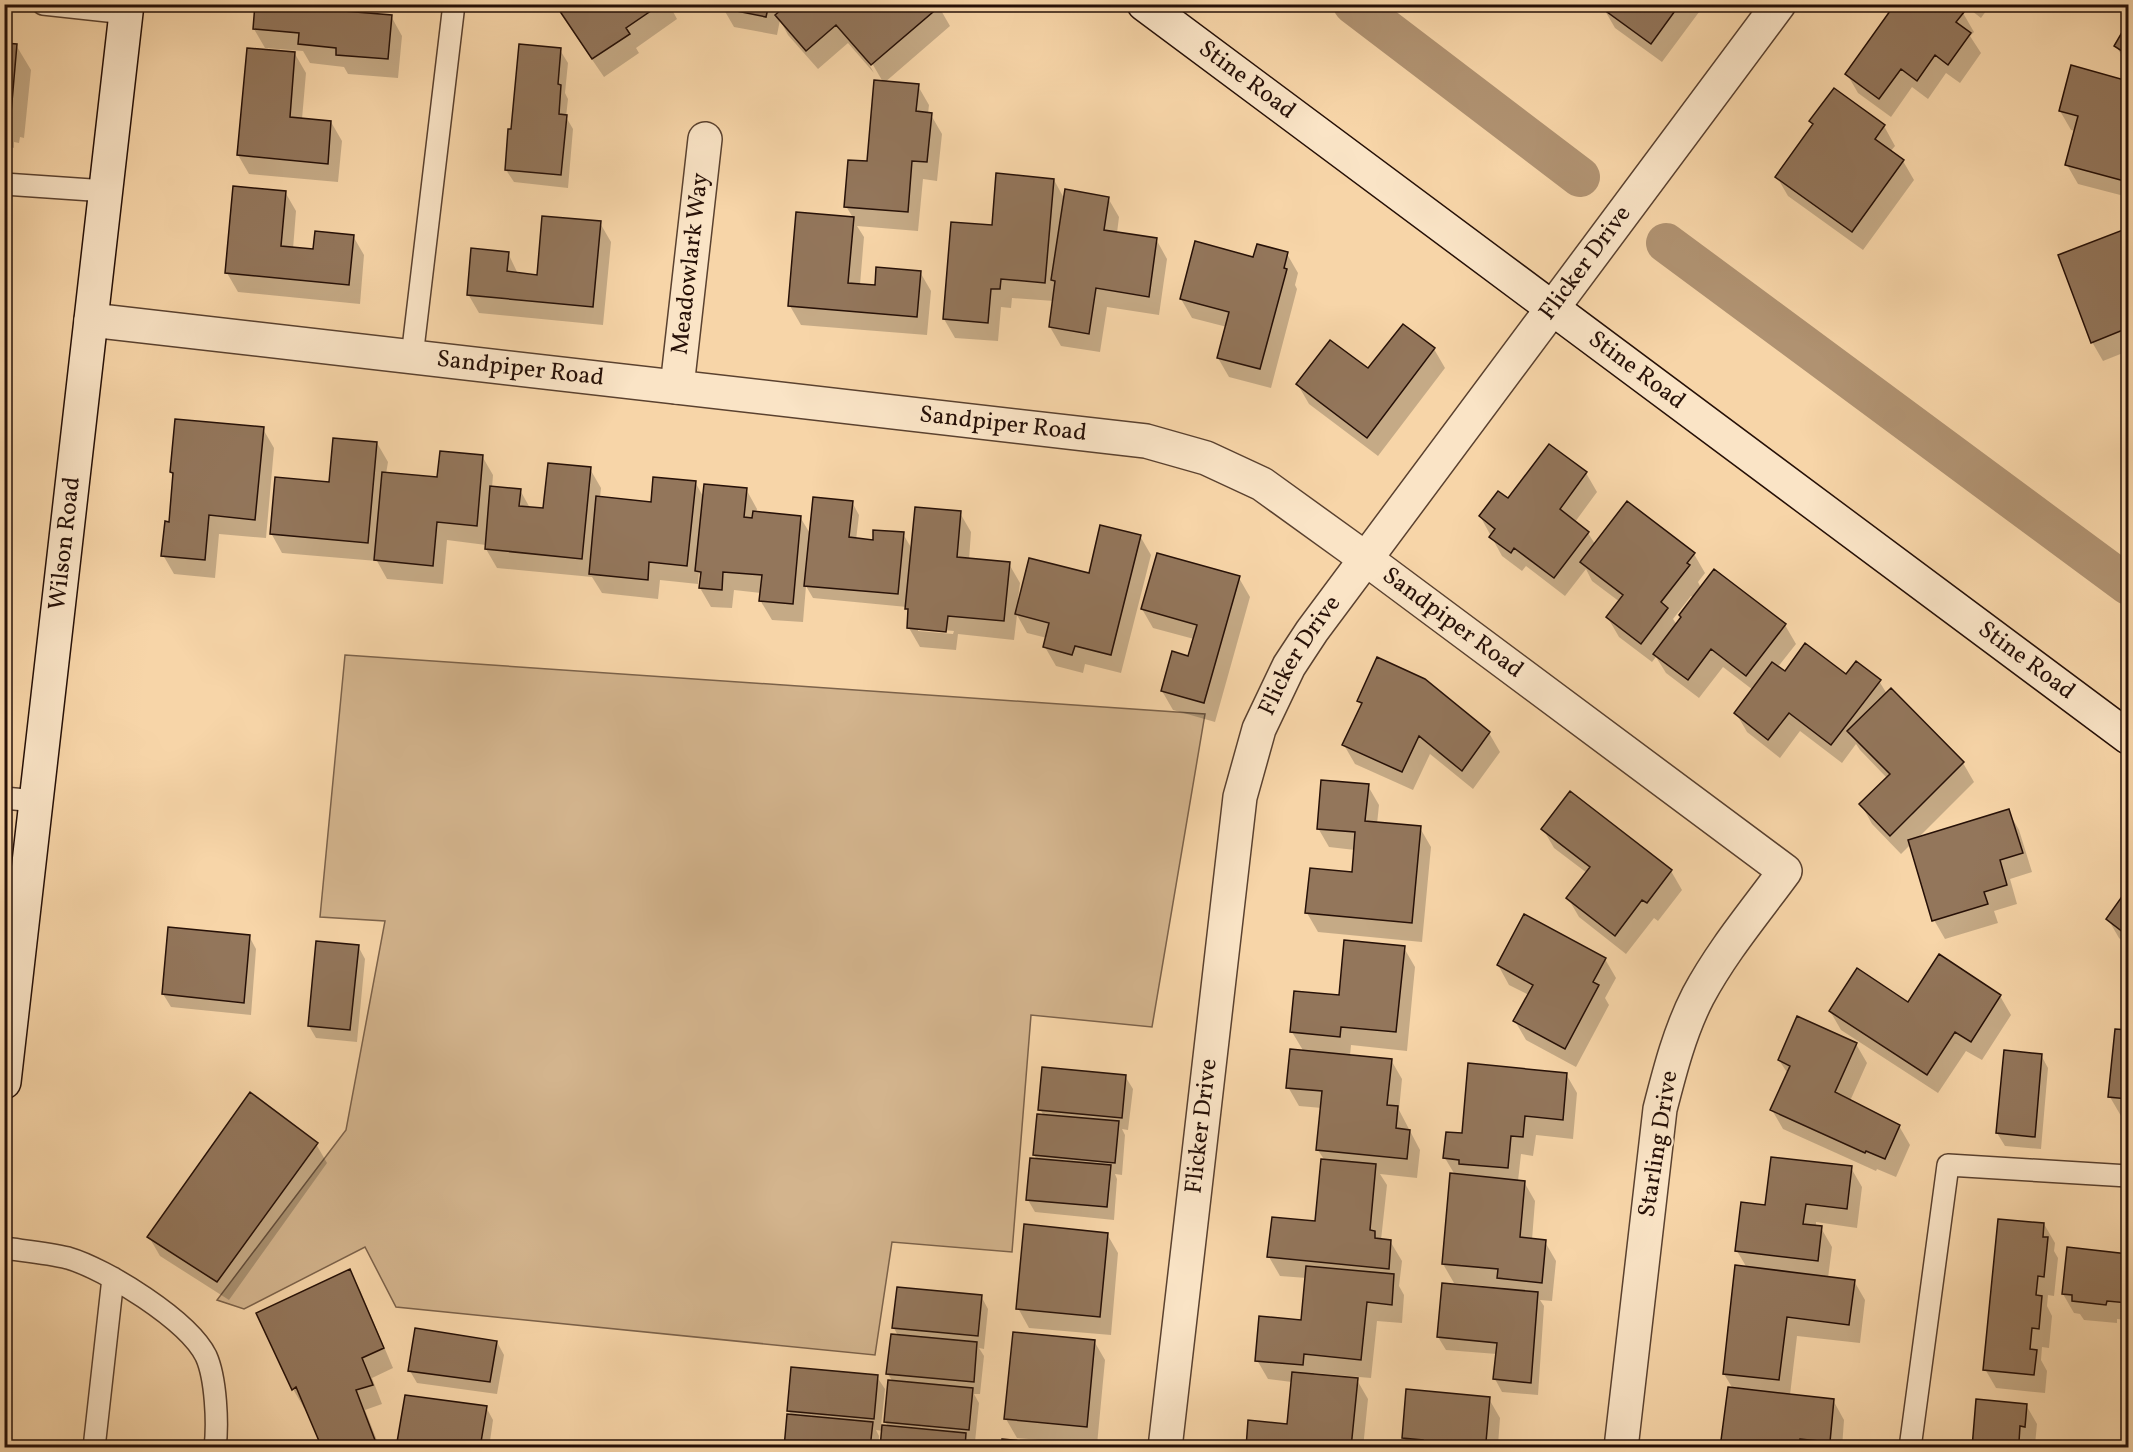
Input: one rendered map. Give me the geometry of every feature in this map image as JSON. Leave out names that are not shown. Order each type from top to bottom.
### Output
[{"type":"street","name":"Stine Road","points":[[1144,4],[2128,737]]},
{"type":"street","name":"Flicker Drive","points":[[1165,1448],[1240,796],[1259,729],[1289,666],[1312,630],[1779,4]]},
{"type":"street","name":"Wilson Road","points":[[4,1082],[126,9]]},
{"type":"street","name":"Meadowlark Way","points":[[677,387],[705,139]]},
{"type":"street","name":"Sandpiper Road","points":[[91,321],[1146,441],[1206,458],[1262,484],[1785,872]]},
{"type":"street","name":"Starling Drive","points":[[1621,1448],[1660,1108],[1674,1054],[1698,996],[1732,943],[1785,872]]},
{"type":"lane","points":[[43,4],[126,9]]},
{"type":"lane","points":[[412,357],[454,4]]},
{"type":"lane","points":[[4,184],[106,191]]},
{"type":"lane","points":[[4,798],[36,801]]},
{"type":"lane","points":[[1910,1448],[1948,1165],[2128,1176]]},
{"type":"lane","points":[[4,1248],[69,1258],[113,1278],[162,1311],[188,1332],[206,1356],[211,1376],[215,1405],[215,1448]]},
{"type":"lane","points":[[94,1448],[113,1278]]},
{"type":"shaded area","points":[[345,655],[1205,714],[1152,1027],[1031,1015],[1012,1252],[892,1242],[875,1355],[396,1307],[365,1247],[244,1309],[217,1300],[346,1130],[385,921],[320,917]]},
{"type":"building","points":[[255,4],[344,4],[344,11],[392,15],[388,59],[336,55],[336,48],[298,44],[299,33],[253,29]]},
{"type":"building","points":[[555,4],[661,4],[626,28],[630,34],[592,59]]},
{"type":"building","points":[[722,4],[769,4],[766,17],[721,8]]},
{"type":"building","points":[[788,4],[939,4],[940,6],[871,65],[836,25],[806,51],[775,15]]},
{"type":"building","points":[[1606,4],[1680,4],[1651,44],[1603,9]]},
{"type":"building","points":[[1895,4],[1954,4],[1964,12],[1956,22],[1971,33],[1948,65],[1935,55],[1917,81],[1901,69],[1879,99],[1845,74]]},
{"type":"building","points":[[2128,22],[2128,55],[2114,46]]},
{"type":"building","points":[[4,43],[17,44],[11,113],[6,113],[5,119]]},
{"type":"building","points":[[519,44],[561,48],[558,84],[561,85],[559,114],[567,115],[561,175],[505,170]]},
{"type":"building","points":[[247,48],[295,52],[290,117],[331,121],[328,164],[237,155]]},
{"type":"building","points":[[2071,65],[2128,81],[2128,182],[2065,165],[2078,116],[2059,111]]},
{"type":"building","points":[[874,80],[919,84],[916,111],[932,113],[927,162],[912,161],[908,212],[844,207],[848,160],[867,161]]},
{"type":"building","points":[[1834,88],[1885,125],[1875,139],[1904,160],[1852,232],[1775,177],[1813,124],[1809,121]]},
{"type":"building","points":[[996,173],[1054,179],[1045,283],[1001,279],[1000,289],[991,289],[988,323],[943,319],[951,222],[992,225]]},
{"type":"building","points":[[233,186],[286,191],[281,246],[313,249],[315,231],[354,235],[349,285],[225,273]]},
{"type":"building","points":[[1065,189],[1109,197],[1104,230],[1157,238],[1149,297],[1096,288],[1089,334],[1049,327],[1055,281],[1051,280]]},
{"type":"building","points":[[796,212],[854,217],[848,283],[875,285],[876,267],[921,271],[917,317],[788,306]]},
{"type":"building","points":[[542,216],[601,221],[593,307],[467,295],[471,248],[509,252],[507,271],[537,275]]},
{"type":"building","points":[[2128,228],[2128,328],[2091,343],[2058,255]]},
{"type":"building","points":[[1195,241],[1253,257],[1257,244],[1288,252],[1284,268],[1287,269],[1260,369],[1217,358],[1229,312],[1180,299]]},
{"type":"building","points":[[1403,324],[1435,348],[1367,438],[1296,384],[1330,340],[1368,368]]},
{"type":"building","points":[[175,419],[264,427],[255,520],[209,515],[205,560],[161,556],[165,521],[169,522],[173,473],[170,472]]},
{"type":"building","points":[[333,438],[377,442],[368,543],[270,534],[275,477],[329,482]]},
{"type":"building","points":[[1549,444],[1587,472],[1560,509],[1589,532],[1554,578],[1514,548],[1511,553],[1489,537],[1495,529],[1479,516],[1498,491],[1508,498]]},
{"type":"building","points":[[440,451],[483,455],[477,526],[437,522],[433,566],[374,560],[382,472],[437,477]]},
{"type":"building","points":[[548,463],[591,467],[582,559],[485,549],[490,486],[521,489],[519,506],[543,508]]},
{"type":"building","points":[[653,477],[696,481],[687,566],[649,562],[648,580],[589,574],[596,496],[651,502]]},
{"type":"building","points":[[704,484],[747,488],[744,517],[752,518],[753,511],[801,516],[793,604],[759,601],[762,575],[723,572],[722,590],[699,588],[701,572],[695,571]]},
{"type":"building","points":[[813,497],[853,501],[849,537],[873,540],[873,530],[904,532],[898,594],[804,586]]},
{"type":"building","points":[[1627,501],[1695,553],[1687,563],[1690,565],[1661,602],[1668,608],[1641,644],[1606,617],[1623,595],[1580,562]]},
{"type":"building","points":[[915,507],[961,511],[957,557],[1010,562],[1004,621],[948,616],[946,632],[907,628],[908,609],[905,609]]},
{"type":"building","points":[[1100,525],[1141,535],[1111,655],[1075,646],[1072,655],[1043,647],[1049,623],[1015,614],[1029,558],[1089,573]]},
{"type":"building","points":[[1157,553],[1240,576],[1204,703],[1161,691],[1172,651],[1188,656],[1197,625],[1141,609]]},
{"type":"building","points":[[1714,569],[1786,624],[1746,676],[1711,649],[1688,680],[1653,654]]},
{"type":"building","points":[[1805,643],[1846,674],[1856,661],[1881,680],[1831,745],[1789,713],[1768,740],[1734,713],[1772,662],[1785,671]]},
{"type":"building","points":[[1377,657],[1425,679],[1490,732],[1462,771],[1419,736],[1402,772],[1342,745],[1362,703],[1357,701]]},
{"type":"building","points":[[1891,688],[1964,762],[1890,836],[1859,804],[1890,774],[1847,731]]},
{"type":"building","points":[[1321,780],[1369,784],[1365,821],[1421,826],[1412,923],[1305,913],[1310,868],[1352,872],[1355,832],[1317,829]]},
{"type":"building","points":[[1570,791],[1672,870],[1647,903],[1642,900],[1615,936],[1566,898],[1590,867],[1541,829]]},
{"type":"building","points":[[2009,809],[2023,853],[2000,860],[2007,885],[1984,892],[1988,904],[1932,921],[1908,840]]},
{"type":"building","points":[[2128,888],[2128,936],[2106,919]]},
{"type":"building","points":[[1524,914],[1606,958],[1593,982],[1599,985],[1565,1049],[1513,1021],[1533,985],[1497,965]]},
{"type":"building","points":[[168,927],[250,935],[244,1003],[162,994]]},
{"type":"building","points":[[1344,940],[1405,946],[1396,1032],[1341,1027],[1340,1037],[1290,1032],[1294,991],[1339,995]]},
{"type":"building","points":[[316,941],[359,945],[350,1030],[308,1026]]},
{"type":"building","points":[[1939,954],[2001,995],[1971,1042],[1955,1032],[1927,1075],[1829,1011],[1857,968],[1908,1002]]},
{"type":"building","points":[[1797,1016],[1857,1043],[1835,1092],[1900,1125],[1885,1159],[1866,1151],[1865,1153],[1770,1110],[1790,1066],[1778,1060]]},
{"type":"building","points":[[2115,1029],[2128,1030],[2128,1099],[2108,1097]]},
{"type":"building","points":[[1290,1049],[1392,1059],[1387,1105],[1398,1106],[1396,1128],[1410,1130],[1407,1159],[1316,1150],[1322,1091],[1286,1088]]},
{"type":"building","points":[[2004,1050],[2042,1054],[2035,1137],[1996,1133]]},
{"type":"building","points":[[1468,1063],[1567,1073],[1563,1120],[1525,1116],[1523,1137],[1511,1136],[1508,1168],[1459,1164],[1459,1160],[1443,1158],[1446,1132],[1462,1133]]},
{"type":"building","points":[[1042,1067],[1126,1075],[1122,1118],[1038,1110]]},
{"type":"building","points":[[250,1092],[318,1143],[217,1282],[147,1237]]},
{"type":"building","points":[[1037,1114],[1119,1121],[1115,1163],[1033,1155]]},
{"type":"building","points":[[1771,1157],[1852,1166],[1847,1209],[1806,1204],[1803,1224],[1822,1226],[1818,1261],[1735,1251],[1741,1202],[1765,1205]]},
{"type":"building","points":[[1030,1158],[1111,1165],[1107,1207],[1026,1200]]},
{"type":"building","points":[[1321,1159],[1376,1164],[1370,1230],[1375,1231],[1375,1238],[1391,1240],[1389,1269],[1267,1257],[1272,1217],[1315,1221]]},
{"type":"building","points":[[1450,1173],[1525,1181],[1520,1237],[1546,1240],[1542,1283],[1497,1278],[1498,1269],[1442,1264]]},
{"type":"building","points":[[1998,1219],[2044,1223],[2043,1237],[2048,1237],[2044,1277],[2038,1276],[2036,1295],[2042,1296],[2039,1329],[2032,1328],[2030,1349],[2037,1350],[2034,1375],[1983,1370]]},
{"type":"building","points":[[1024,1224],[1108,1233],[1100,1317],[1016,1309]]},
{"type":"building","points":[[2067,1247],[2128,1254],[2128,1303],[2107,1301],[2106,1305],[2072,1301],[2072,1295],[2062,1294]]},
{"type":"building","points":[[1735,1265],[1855,1280],[1849,1325],[1787,1317],[1779,1380],[1723,1374]]},
{"type":"building","points":[[1306,1266],[1394,1274],[1392,1305],[1367,1302],[1361,1360],[1304,1354],[1303,1365],[1255,1361],[1259,1316],[1301,1320]]},
{"type":"building","points":[[350,1269],[384,1348],[362,1358],[373,1385],[356,1390],[378,1448],[322,1448],[296,1387],[292,1390],[256,1313]]},
{"type":"building","points":[[1442,1283],[1538,1292],[1531,1383],[1493,1379],[1497,1343],[1437,1337]]},
{"type":"building","points":[[897,1287],[982,1295],[978,1336],[892,1328]]},
{"type":"building","points":[[415,1328],[497,1341],[490,1382],[408,1371]]},
{"type":"building","points":[[1013,1332],[1095,1340],[1087,1427],[1004,1419]]},
{"type":"building","points":[[891,1334],[977,1342],[974,1382],[886,1374]]},
{"type":"building","points":[[791,1367],[878,1375],[874,1419],[787,1411]]},
{"type":"building","points":[[1292,1372],[1358,1378],[1351,1448],[1246,1448],[1248,1420],[1287,1424]]},
{"type":"building","points":[[888,1380],[973,1388],[969,1430],[884,1422]]},
{"type":"building","points":[[1728,1387],[1834,1399],[1830,1442],[1800,1439],[1799,1448],[1720,1448]]},
{"type":"building","points":[[1406,1389],[1490,1397],[1486,1442],[1525,1448],[1423,1448],[1423,1440],[1402,1438]]},
{"type":"building","points":[[405,1395],[487,1406],[480,1448],[396,1448]]},
{"type":"building","points":[[1976,1399],[2027,1404],[2025,1427],[2020,1426],[2019,1442],[2023,1443],[2023,1448],[1972,1448]]},
{"type":"building","points":[[787,1414],[873,1422],[870,1448],[784,1448]]},
{"type":"building","points":[[882,1425],[966,1433],[965,1448],[880,1448]]},
{"type":"building","points":[[1002,1439],[1083,1447],[1083,1448],[1001,1448]]},
{"type":"waterway","points":[[1353,4],[1580,177]]},
{"type":"waterway","points":[[1666,243],[2128,585]]}]
